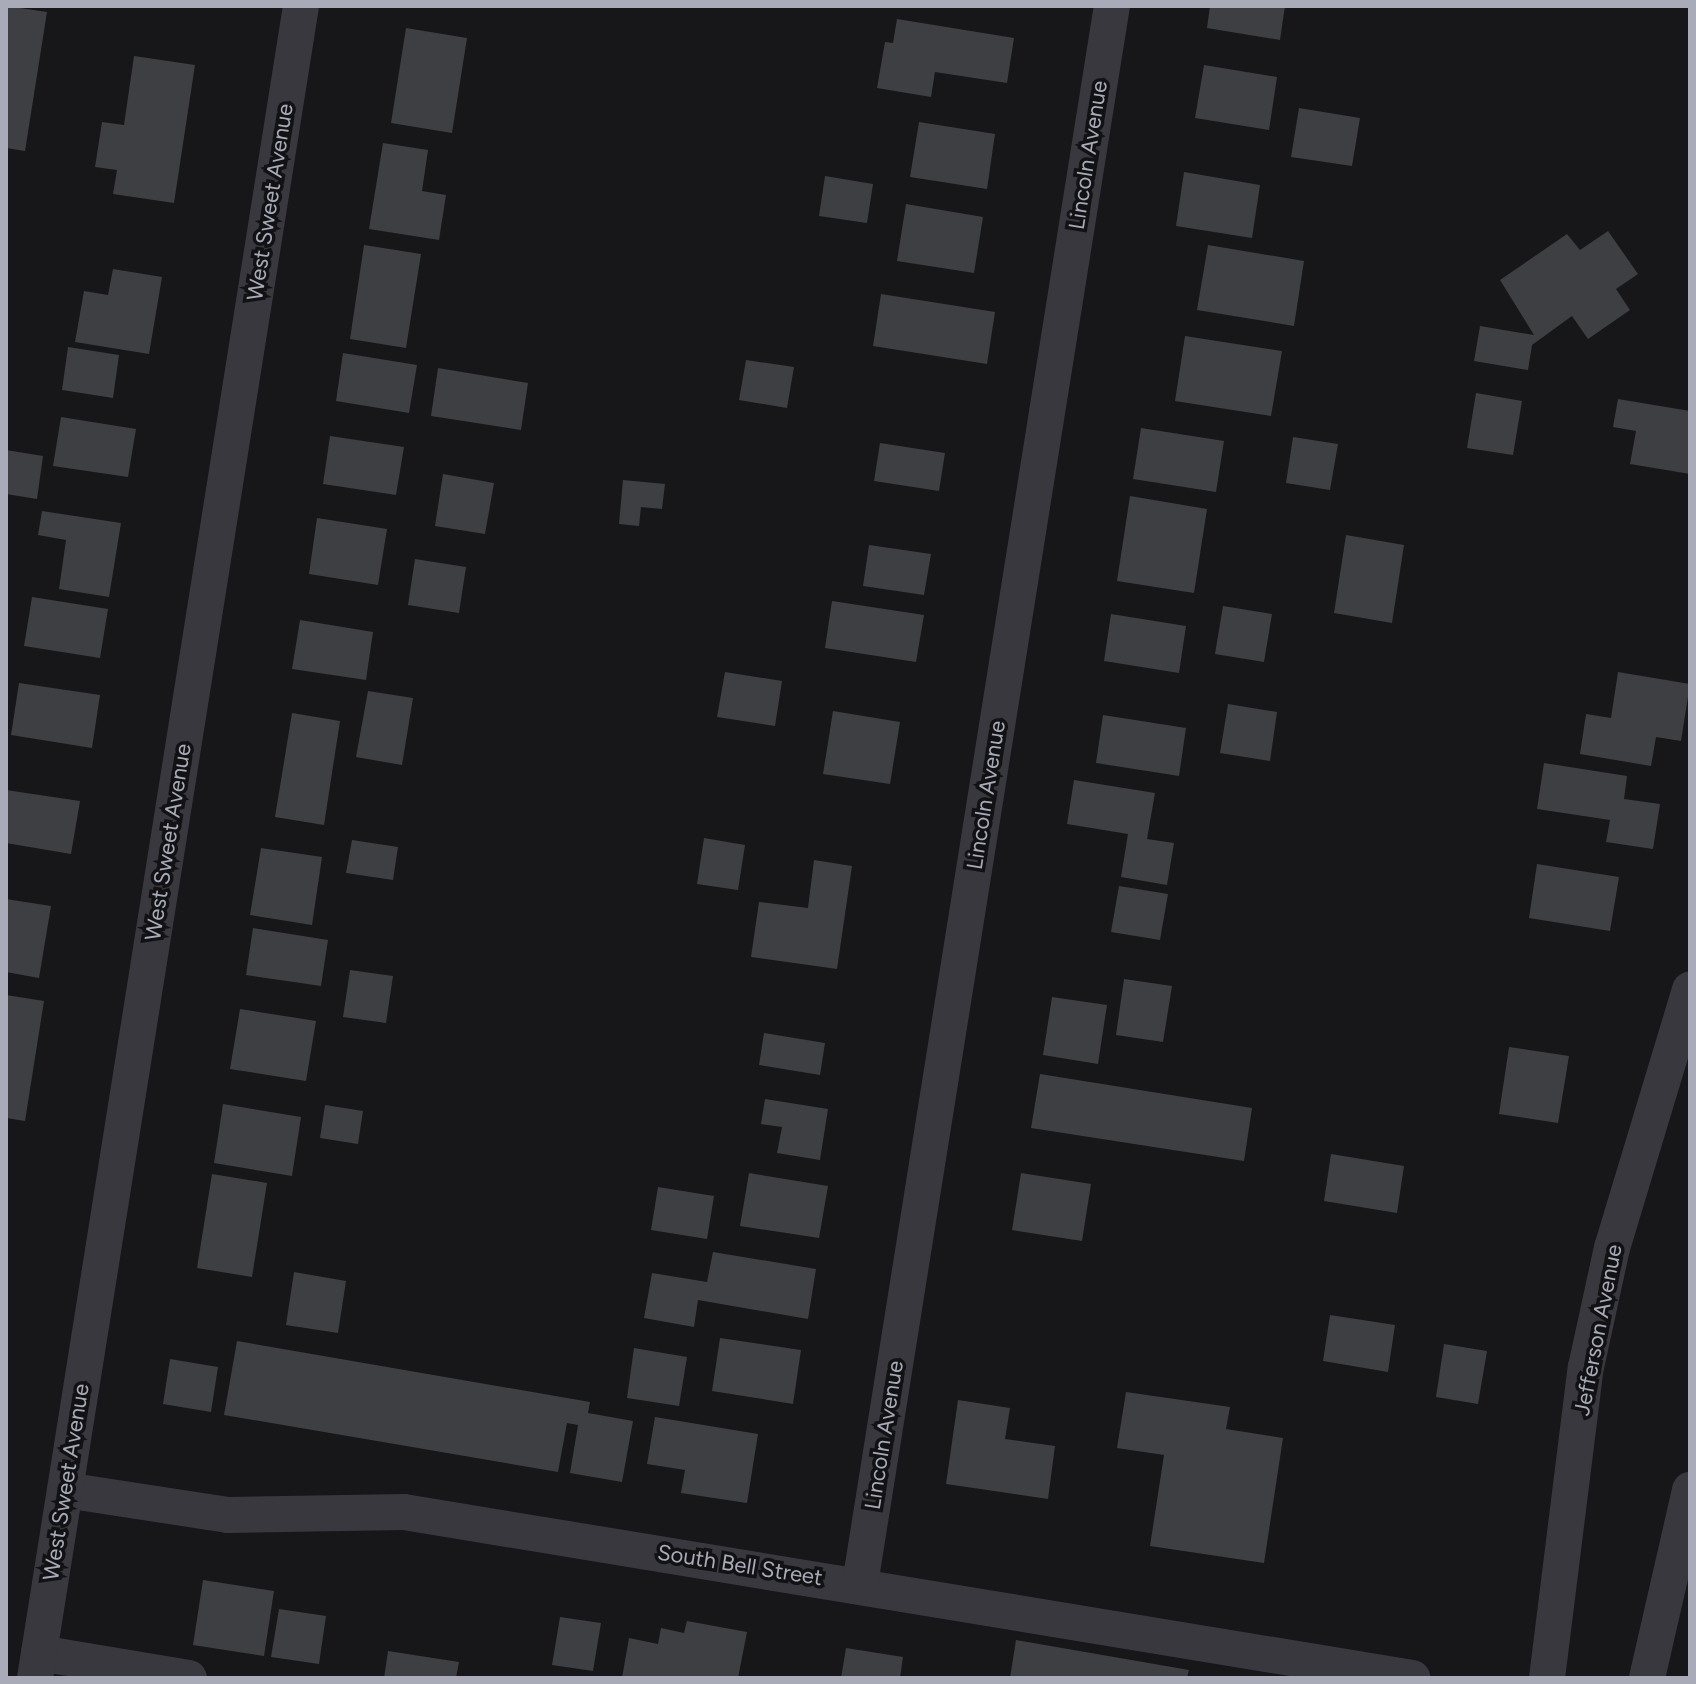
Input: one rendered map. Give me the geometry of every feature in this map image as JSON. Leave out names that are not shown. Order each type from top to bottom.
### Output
[{"type":"street","name":"West Sweet Avenue","points":[[37,1666],[301,6]]},
{"type":"street","name":"Lincoln Avenue","points":[[860,1584],[1112,6]]},
{"type":"street","name":"Jefferson Avenue","points":[[1547,1678],[1586,1367],[1612,1248],[1690,990]]},
{"type":"street","name":"South Bell Street","points":[[65,1490],[228,1515],[404,1512],[860,1584],[1412,1678]]},
{"type":"street","points":[[1647,1678],[1690,1490]]},
{"type":"street","points":[[37,1666],[189,1678]]},
{"type":"building","points":[[6,6],[47,12],[25,151],[6,148]]},
{"type":"building","points":[[1210,6],[1285,6],[1280,40],[1207,28]]},
{"type":"building","points":[[897,19],[1014,38],[1007,83],[935,72],[931,97],[877,88],[885,42],[893,43]]},
{"type":"building","points":[[406,28],[467,38],[452,133],[391,123]]},
{"type":"building","points":[[134,56],[195,65],[174,203],[113,194],[117,170],[95,167],[102,122],[124,125]]},
{"type":"building","points":[[1204,65],[1277,77],[1269,130],[1195,118]]},
{"type":"building","points":[[1299,108],[1360,118],[1352,166],[1291,157]]},
{"type":"building","points":[[919,122],[995,134],[987,189],[910,177]]},
{"type":"building","points":[[383,143],[428,150],[422,191],[446,195],[439,240],[369,229]]},
{"type":"building","points":[[1184,172],[1260,185],[1252,238],[1176,226]]},
{"type":"building","points":[[825,176],[873,184],[867,223],[819,216]]},
{"type":"building","points":[[906,204],[983,217],[974,273],[897,261]]},
{"type":"building","points":[[1608,231],[1638,274],[1616,289],[1630,310],[1588,339],[1572,316],[1532,345],[1528,370],[1474,361],[1480,326],[1534,335],[1500,280],[1567,234],[1580,250]]},
{"type":"building","points":[[364,245],[421,254],[406,348],[350,339]]},
{"type":"building","points":[[1208,245],[1304,261],[1294,326],[1197,310]]},
{"type":"building","points":[[113,269],[162,277],[149,354],[75,342],[84,291],[108,295]]},
{"type":"building","points":[[881,294],[995,312],[987,364],[873,346]]},
{"type":"building","points":[[1185,336],[1282,351],[1271,416],[1175,401]]},
{"type":"building","points":[[68,347],[119,355],[113,398],[62,390]]},
{"type":"building","points":[[343,353],[417,365],[409,413],[336,401]]},
{"type":"building","points":[[746,360],[794,367],[787,408],[739,400]]},
{"type":"building","points":[[438,368],[528,383],[521,430],[431,416]]},
{"type":"building","points":[[1476,393],[1522,401],[1513,455],[1467,448]]},
{"type":"building","points":[[1618,399],[1690,411],[1690,474],[1630,464],[1636,431],[1613,427]]},
{"type":"building","points":[[61,417],[136,429],[128,477],[53,466]]},
{"type":"building","points":[[1141,428],[1224,441],[1216,492],[1133,479]]},
{"type":"building","points":[[330,436],[404,447],[396,495],[323,484]]},
{"type":"building","points":[[1293,437],[1338,444],[1330,490],[1286,483]]},
{"type":"building","points":[[880,443],[945,453],[939,491],[874,481]]},
{"type":"building","points":[[6,450],[43,456],[37,499],[6,494]]},
{"type":"building","points":[[443,474],[494,483],[485,534],[435,526]]},
{"type":"building","points":[[623,480],[665,484],[662,509],[641,507],[639,526],[619,524]]},
{"type":"building","points":[[1130,496],[1207,509],[1194,593],[1117,581]]},
{"type":"building","points":[[42,511],[121,523],[109,597],[59,589],[66,540],[38,535]]},
{"type":"building","points":[[317,518],[387,529],[378,585],[309,574]]},
{"type":"building","points":[[1346,535],[1404,545],[1392,623],[1334,613]]},
{"type":"building","points":[[869,545],[931,554],[924,595],[863,586]]},
{"type":"building","points":[[415,559],[466,567],[459,613],[408,605]]},
{"type":"building","points":[[32,597],[108,609],[100,658],[24,646]]},
{"type":"building","points":[[832,601],[924,615],[916,662],[825,648]]},
{"type":"building","points":[[1223,606],[1272,614],[1264,662],[1215,654]]},
{"type":"building","points":[[1111,614],[1186,626],[1179,673],[1104,661]]},
{"type":"building","points":[[300,620],[373,632],[366,680],[292,669]]},
{"type":"building","points":[[725,672],[782,681],[775,726],[717,717]]},
{"type":"building","points":[[1618,672],[1690,684],[1681,741],[1656,737],[1651,766],[1580,754],[1586,714],[1611,718]]},
{"type":"building","points":[[19,683],[100,695],[92,748],[11,735]]},
{"type":"building","points":[[368,691],[413,698],[402,765],[356,757]]},
{"type":"building","points":[[1228,704],[1277,712],[1270,761],[1220,753]]},
{"type":"building","points":[[833,711],[900,722],[890,784],[823,774]]},
{"type":"building","points":[[292,713],[340,721],[324,825],[275,817]]},
{"type":"building","points":[[1103,715],[1186,728],[1179,776],[1096,763]]},
{"type":"building","points":[[1544,763],[1627,776],[1624,799],[1660,804],[1653,849],[1606,842],[1610,820],[1537,809]]},
{"type":"building","points":[[1074,780],[1155,793],[1147,839],[1174,843],[1167,885],[1121,877],[1128,834],[1067,824]]},
{"type":"building","points":[[6,790],[80,801],[71,854],[6,843]]},
{"type":"building","points":[[704,838],[745,845],[738,890],[697,884]]},
{"type":"building","points":[[352,840],[398,847],[393,880],[346,873]]},
{"type":"building","points":[[261,848],[322,857],[312,925],[250,915]]},
{"type":"building","points":[[814,860],[852,866],[837,969],[751,957],[759,902],[808,908]]},
{"type":"building","points":[[1537,864],[1619,877],[1610,931],[1529,918]]},
{"type":"building","points":[[1119,886],[1168,894],[1160,940],[1111,932]]},
{"type":"building","points":[[6,899],[51,906],[39,978],[6,972]]},
{"type":"building","points":[[253,928],[328,940],[321,986],[246,975]]},
{"type":"building","points":[[350,970],[393,976],[386,1023],[343,1017]]},
{"type":"building","points":[[1124,979],[1172,986],[1163,1042],[1116,1035]]},
{"type":"building","points":[[6,995],[44,1001],[25,1121],[6,1118]]},
{"type":"building","points":[[1052,997],[1107,1005],[1098,1064],[1043,1055]]},
{"type":"building","points":[[240,1009],[316,1021],[306,1081],[230,1069]]},
{"type":"building","points":[[764,1033],[825,1043],[820,1075],[759,1065]]},
{"type":"building","points":[[1509,1047],[1569,1056],[1558,1123],[1499,1114]]},
{"type":"building","points":[[1040,1074],[1252,1108],[1244,1161],[1031,1128]]},
{"type":"building","points":[[765,1099],[828,1109],[820,1160],[777,1153],[782,1127],[761,1124]]},
{"type":"building","points":[[223,1104],[301,1117],[292,1176],[214,1163]]},
{"type":"building","points":[[325,1105],[363,1111],[358,1144],[320,1138]]},
{"type":"building","points":[[1331,1154],[1404,1166],[1397,1213],[1324,1201]]},
{"type":"building","points":[[749,1173],[828,1186],[819,1238],[740,1226]]},
{"type":"building","points":[[1021,1173],[1091,1184],[1082,1241],[1012,1230]]},
{"type":"building","points":[[212,1174],[267,1183],[252,1277],[197,1268]]},
{"type":"building","points":[[658,1187],[714,1196],[707,1239],[651,1230]]},
{"type":"building","points":[[713,1252],[816,1269],[808,1319],[698,1300],[694,1327],[644,1318],[652,1273],[707,1282]]},
{"type":"building","points":[[294,1272],[346,1281],[338,1333],[286,1325]]},
{"type":"building","points":[[1330,1315],[1395,1325],[1388,1372],[1323,1361]]},
{"type":"building","points":[[720,1338],[801,1350],[793,1404],[712,1391]]},
{"type":"building","points":[[237,1341],[590,1402],[588,1413],[633,1421],[622,1482],[570,1473],[578,1425],[567,1423],[558,1472],[224,1415]]},
{"type":"building","points":[[1444,1344],[1487,1351],[1478,1404],[1436,1397]]},
{"type":"building","points":[[634,1348],[687,1357],[679,1406],[627,1398]]},
{"type":"building","points":[[170,1359],[218,1367],[211,1412],[163,1404]]},
{"type":"building","points":[[1126,1392],[1230,1407],[1226,1429],[1283,1438],[1264,1563],[1150,1546],[1164,1455],[1117,1448]]},
{"type":"building","points":[[958,1400],[1010,1408],[1005,1439],[1055,1446],[1048,1499],[946,1484]]},
{"type":"building","points":[[655,1417],[758,1434],[747,1503],[681,1493],[685,1470],[647,1464]]},
{"type":"building","points":[[203,1580],[274,1591],[264,1656],[193,1645]]},
{"type":"building","points":[[279,1609],[326,1616],[319,1664],[271,1657]]},
{"type":"building","points":[[560,1617],[601,1623],[593,1671],[552,1665]]},
{"type":"building","points":[[687,1621],[747,1632],[738,1678],[622,1678],[629,1638],[658,1644],[661,1628],[684,1633]]},
{"type":"building","points":[[1016,1640],[1189,1670],[1187,1678],[1010,1678]]},
{"type":"building","points":[[846,1648],[903,1657],[900,1678],[841,1678]]},
{"type":"building","points":[[388,1651],[459,1662],[456,1678],[384,1678]]}]
